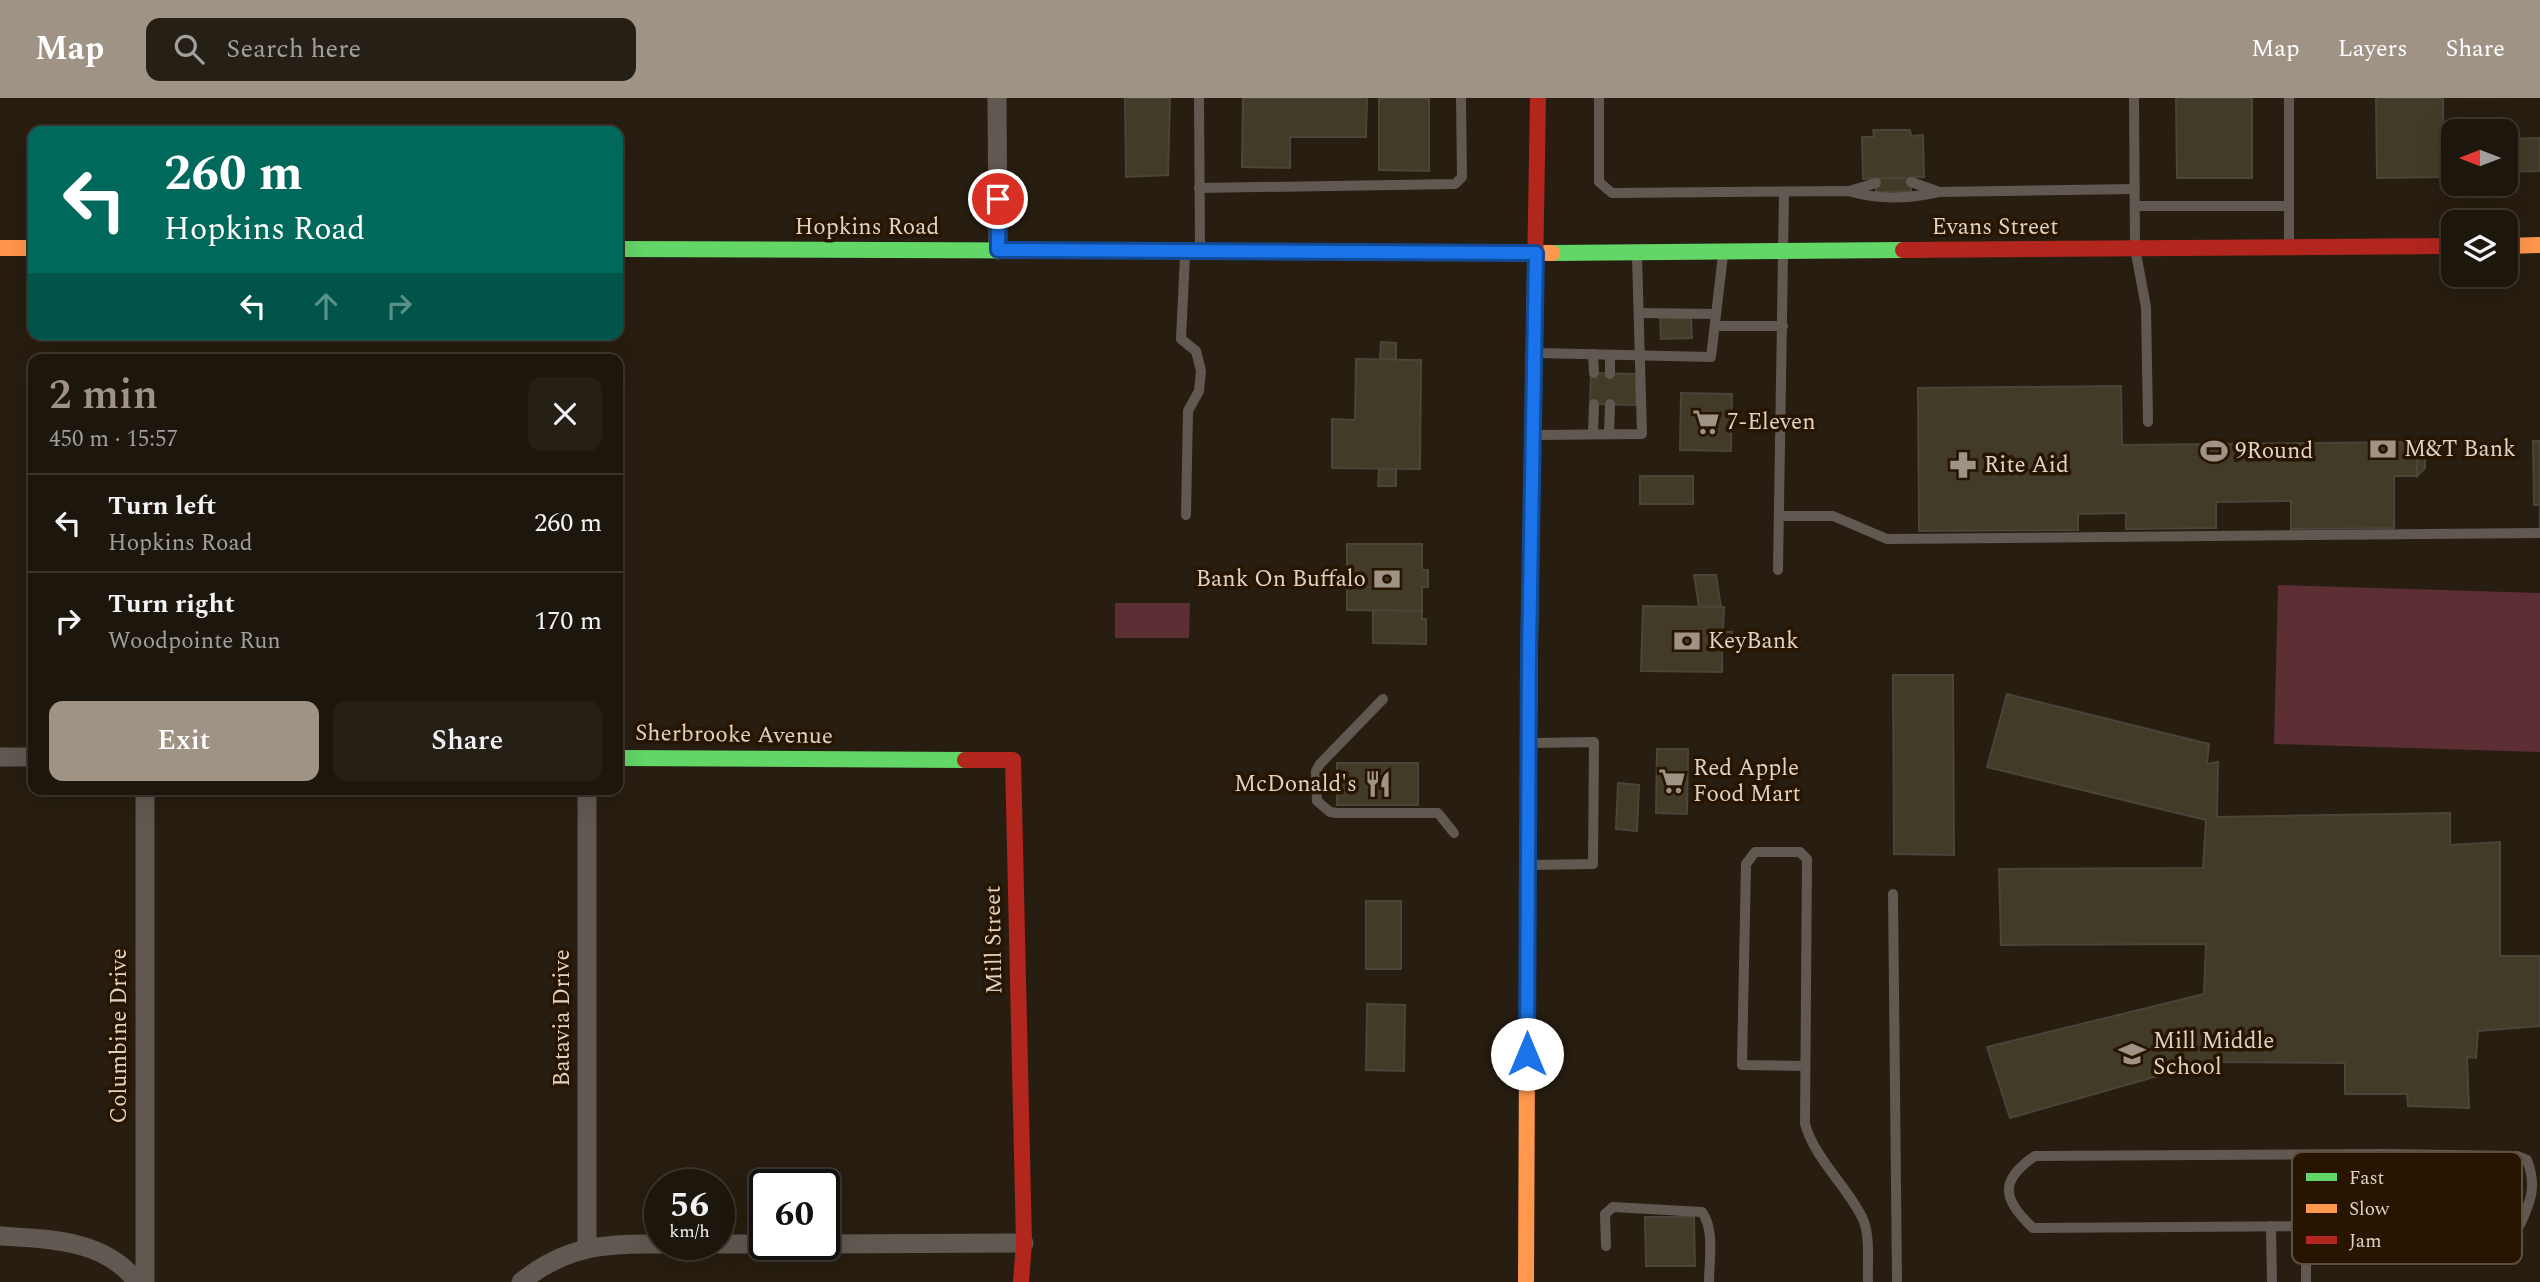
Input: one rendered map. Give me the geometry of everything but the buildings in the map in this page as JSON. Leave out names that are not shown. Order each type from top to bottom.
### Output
[{"type":"street","points":[[997,98],[998,250]]},
{"type":"street","points":[[1526,1282],[1529,743],[1538,98]]},
{"type":"street","points":[[2518,246],[2540,245]]},
{"type":"street","name":"Evans Street","points":[[1536,253],[2441,246]]},
{"type":"street","points":[[0,248],[28,248]]},
{"type":"street","name":"Hopkins Road","points":[[623,249],[1536,253]]},
{"type":"street","points":[[0,757],[28,757]]},
{"type":"street","name":"Sherbrooke Avenue","points":[[623,758],[849,761]]},
{"type":"street","name":"Mill Street","points":[[849,761],[1013,760],[1024,1243],[1021,1282]]},
{"type":"street","name":"Columbine Drive","points":[[145,795],[145,1282]]},
{"type":"street","name":"Batavia Drive","points":[[587,795],[587,1247]]},
{"type":"street","points":[[0,1236],[62,1240],[90,1248],[111,1258],[137,1282]]},
{"type":"street","points":[[840,1244],[1024,1243]]},
{"type":"street","points":[[521,1282],[563,1254],[587,1247],[644,1245]]},
{"type":"lane","points":[[1186,515],[1188,411],[1199,391],[1201,371],[1196,351],[1181,338],[1199,188],[1199,98]]},
{"type":"lane","points":[[1199,188],[1455,184],[1462,177],[1461,98]]},
{"type":"lane","points":[[1600,98],[1600,183],[1605,190],[1612,193],[1849,191],[1875,198],[1911,198],[1939,192],[2135,188]]},
{"type":"lane","points":[[2134,98],[2135,248],[2146,307],[2147,422]]},
{"type":"lane","points":[[2289,98],[2289,248]]},
{"type":"lane","points":[[1911,182],[1939,192]]},
{"type":"lane","points":[[1849,191],[1875,183]]},
{"type":"lane","points":[[1778,570],[1784,192]]},
{"type":"lane","points":[[2135,206],[2289,206]]},
{"type":"lane","points":[[1536,353],[1711,357],[1724,251]]},
{"type":"lane","points":[[1534,435],[1642,434],[1642,355],[1637,252]]},
{"type":"lane","points":[[1640,313],[1783,326]]},
{"type":"lane","points":[[1593,354],[1594,373]]},
{"type":"lane","points":[[1610,355],[1610,374]]},
{"type":"lane","points":[[1593,434],[1594,404]]},
{"type":"lane","points":[[1609,404],[1609,434]]},
{"type":"lane","points":[[1779,516],[1833,516],[1887,540],[2540,533]]},
{"type":"lane","points":[[1383,699],[1320,764],[1316,771],[1317,801],[1330,812],[1337,813],[1438,813],[1454,833]]},
{"type":"lane","points":[[1528,865],[1593,864],[1594,783],[1594,742],[1529,743]]},
{"type":"lane","points":[[1805,1066],[1742,1065],[1746,864],[1755,852],[1762,850],[1800,852],[1807,859],[1805,1066],[1808,1133],[1862,1218],[1867,1234],[1867,1282]]},
{"type":"lane","points":[[1893,894],[1897,1282]]},
{"type":"lane","points":[[2292,1156],[2035,1156],[2017,1168],[2009,1187],[2013,1209],[2033,1228],[2292,1226]]},
{"type":"lane","points":[[2522,1158],[2527,1160],[2536,1174],[2536,1198],[2522,1222]]},
{"type":"lane","points":[[1606,1246],[1607,1209],[1631,1207],[1702,1212],[1709,1231],[1709,1282]]},
{"type":"lane","points":[[2271,1226],[2272,1282]]},
{"type":"lane","points":[[2306,1264],[2306,1282]]},
{"type":"shaded area","points":[[2278,585],[2540,593],[2540,752],[2274,744]]},
{"type":"shaded area","points":[[1115,603],[1190,603],[1189,638],[1115,638]]},
{"type":"traffic: fast","points":[[623,249],[1136,251]]},
{"type":"traffic: fast","points":[[1552,253],[1903,250]]},
{"type":"traffic: fast","points":[[1528,831],[1531,547]]},
{"type":"traffic: fast","points":[[623,758],[965,760]]},
{"type":"traffic: slow","points":[[2518,246],[2540,245]]},
{"type":"traffic: slow","points":[[0,248],[28,248]]},
{"type":"traffic: slow","points":[[1136,251],[1552,253]]},
{"type":"traffic: slow","points":[[1531,547],[1535,274]]},
{"type":"traffic: slow","points":[[1526,1282],[1528,831]]},
{"type":"traffic: jam","points":[[1535,274],[1538,98]]},
{"type":"traffic: jam","points":[[1903,250],[2441,246]]},
{"type":"traffic: jam","points":[[965,760],[1013,760],[1024,1243],[1021,1282]]},
{"type":"place","name":"7-Eleven","points":[[1706,422]]},
{"type":"place","name":"M&T Bank","points":[[2383,449]]},
{"type":"place","name":"9Round","points":[[2214,451]]},
{"type":"place","name":"Rite Aid","points":[[1963,465]]},
{"type":"place","name":"Bank On Buffalo","points":[[1387,579]]},
{"type":"place","name":"KeyBank","points":[[1687,641]]},
{"type":"place","name":"Red Apple Food Mart","points":[[1672,781]]},
{"type":"place","name":"McDonald's","points":[[1378,784]]},
{"type":"place","name":"Mill Middle School","points":[[2132,1054]]},
{"type":"route","points":[[998,199],[998,250],[1536,253],[1529,652],[1527,1054]]}]
